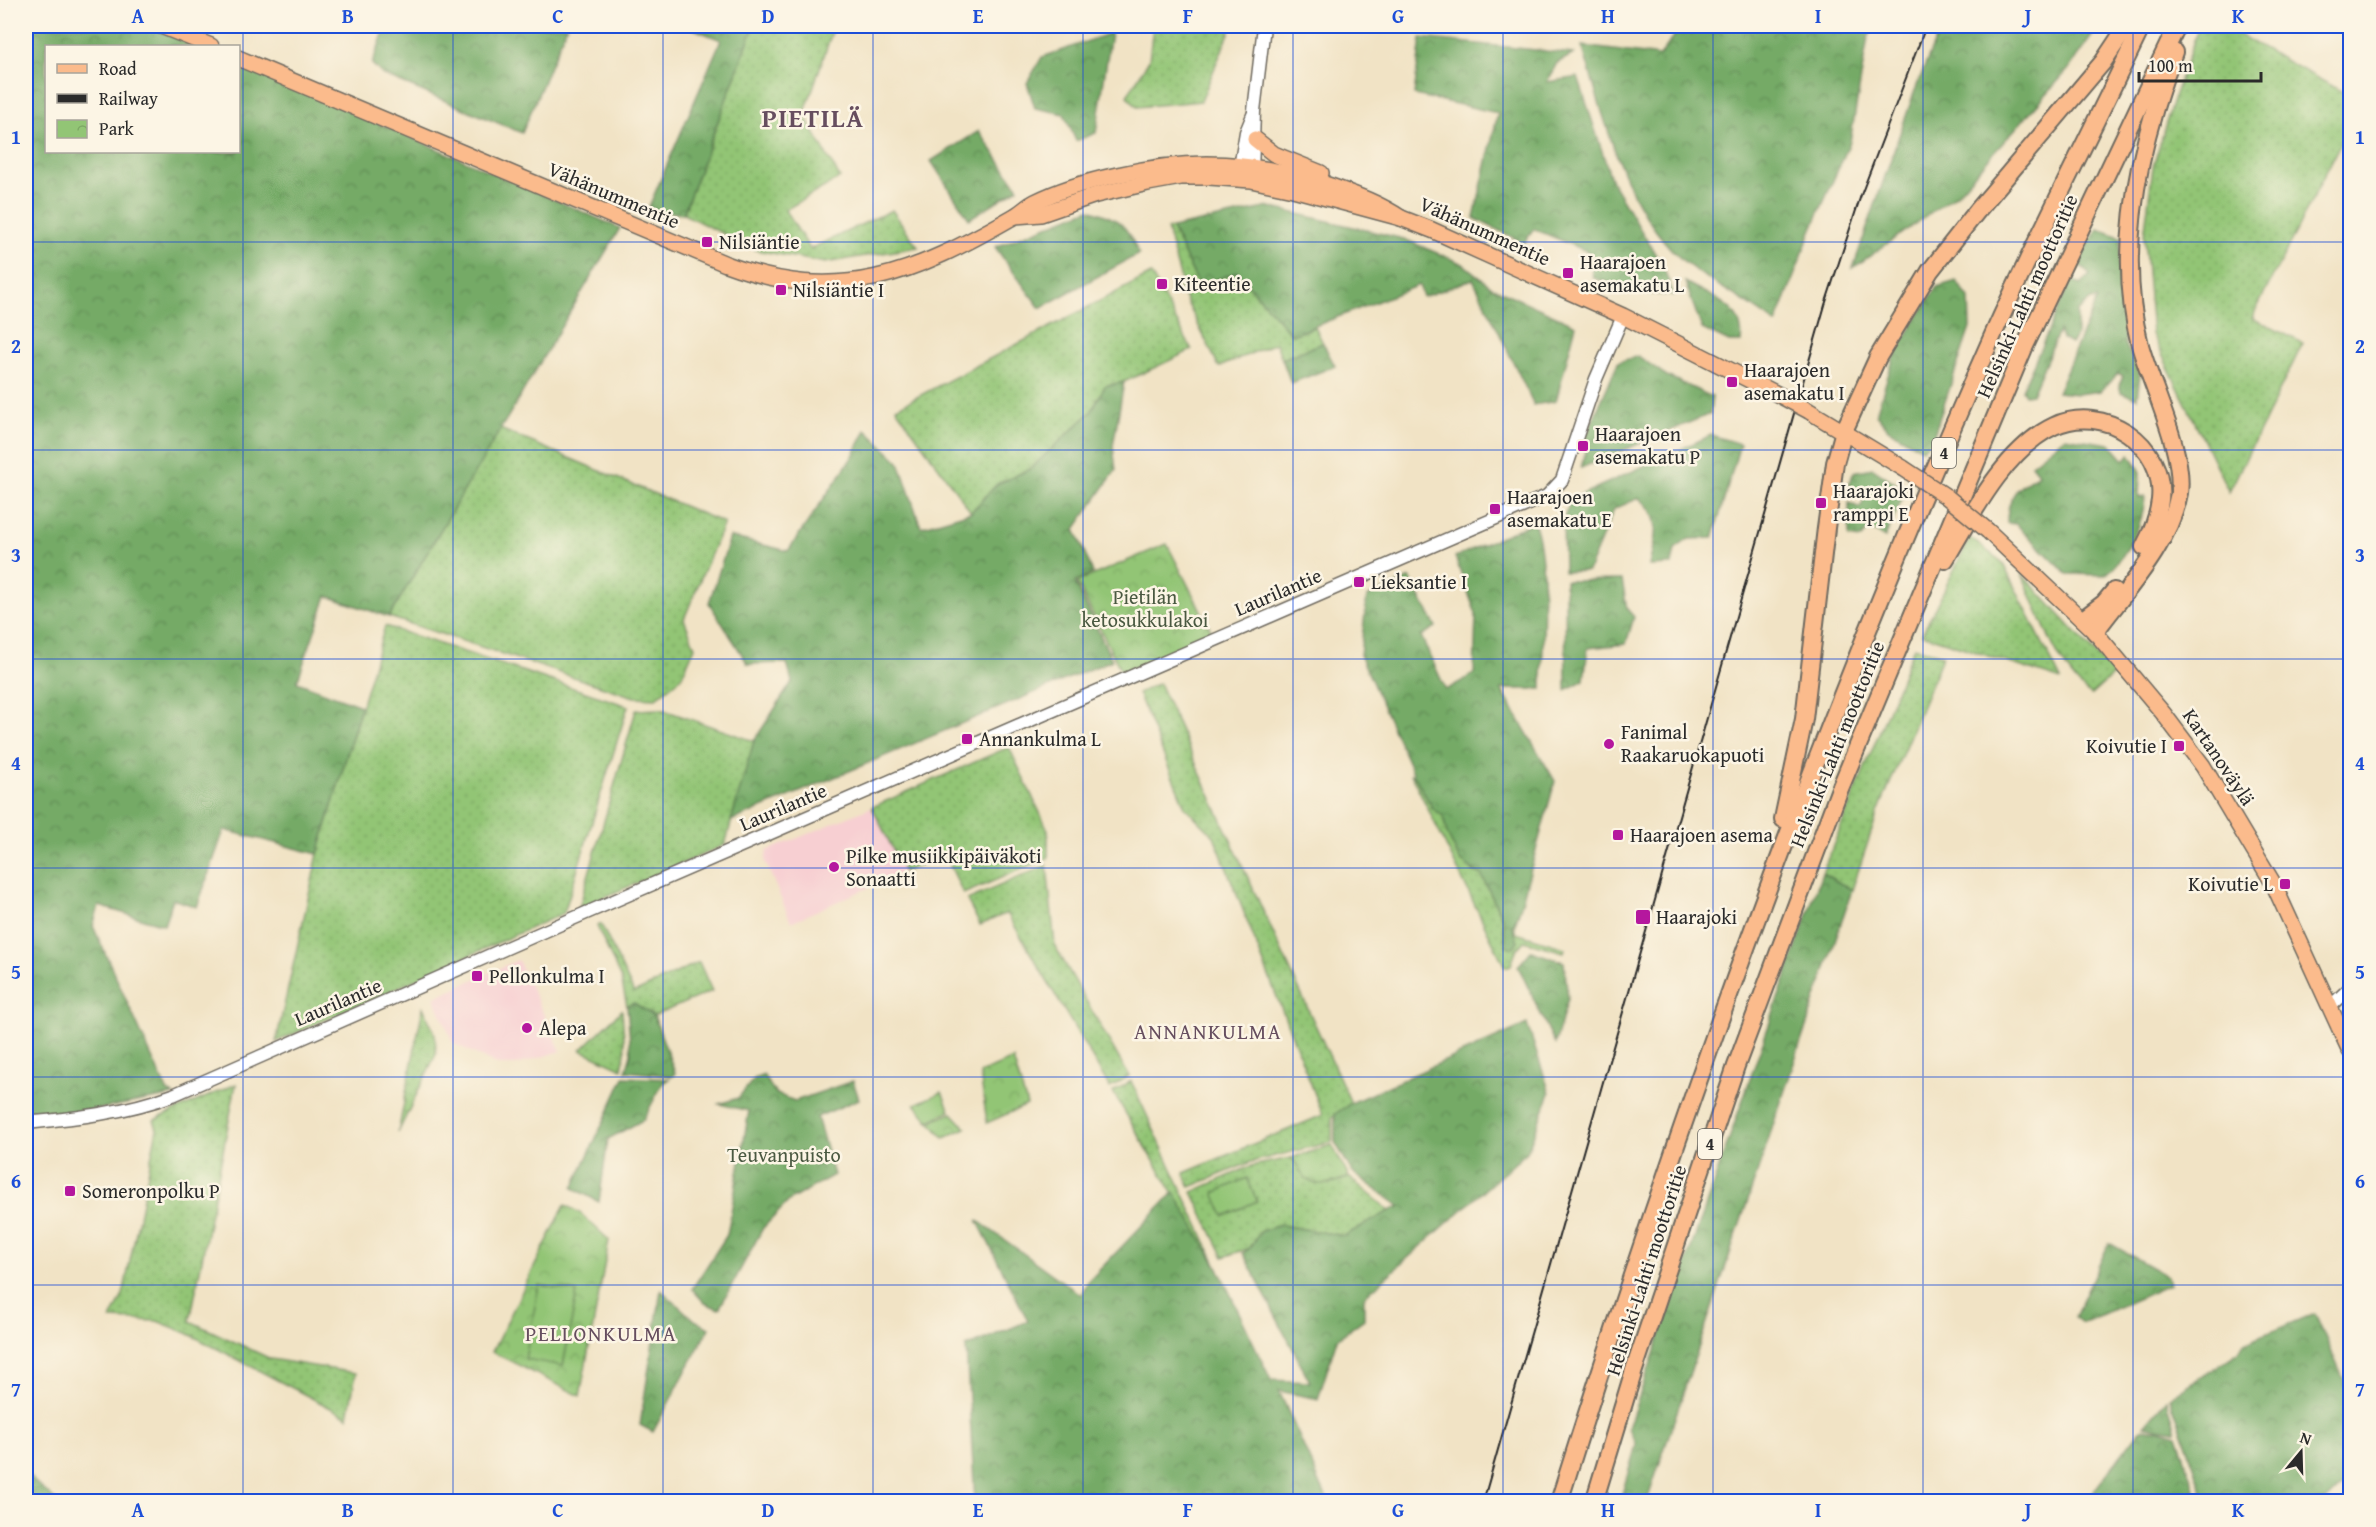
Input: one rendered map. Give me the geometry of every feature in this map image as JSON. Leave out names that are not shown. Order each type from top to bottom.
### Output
[{"type":"highway","points":[[1766,890],[1804,718],[1827,517],[1835,463],[1844,431],[1878,357],[1930,271],[1978,210],[2103,62],[2127,26]]},
{"type":"highway","name":"Helsinki-Lahti moottoritie","points":[[1560,1502],[1602,1364],[1705,1058],[1819,752],[1993,337],[2060,192],[2142,26]]},
{"type":"highway","name":"Helsinki-Lahti moottoritie","points":[[1594,1502],[1634,1371],[1747,1033],[1839,791],[2024,348],[2177,26]]},
{"type":"highway","points":[[2095,632],[2157,547],[2175,512],[2179,491],[2175,452],[2140,344],[2131,268],[2136,194],[2143,152],[2164,80],[2184,26]]},
{"type":"highway","points":[[1888,674],[1942,566],[1987,488],[2020,452],[2052,427],[2075,419],[2106,422],[2122,428],[2138,439],[2149,453],[2154,466],[2160,499],[2154,530],[2134,563],[2104,603],[2083,619]]},
{"type":"main road","points":[[161,26],[208,45]]},
{"type":"main road","name":"Vähänummentie","points":[[240,59],[688,249],[772,279],[830,285],[881,278],[934,259],[1015,216],[1041,214],[1096,195],[1180,177],[1246,172],[1309,179],[1384,207],[1401,218]]},
{"type":"main road","points":[[1256,139],[1274,154],[1351,186],[1384,207]]},
{"type":"main road","name":"Vähänummentie","points":[[1246,172],[1401,218],[1623,316],[1781,396],[1844,431],[1947,498],[1988,531]]},
{"type":"main road","name":"Kartanoväylä","points":[[1988,531],[2083,619],[2163,712],[2245,833],[2287,912],[2350,1051]]},
{"type":"street","points":[[1246,172],[1256,139],[1254,111],[1264,26]]},
{"type":"street","points":[[1246,172],[1246,132],[1254,111]]},
{"type":"street","name":"Laurilantie","points":[[26,1123],[81,1118],[128,1110],[173,1095],[1547,496],[1562,480],[1596,379],[1623,316]]},
{"type":"street","points":[[2330,1007],[2350,988]]},
{"type":"shaded area","name":"Pilke musiikkipäiväkoti Sonaatti","points":[[872,807],[904,872],[791,922],[765,861],[767,851]]},
{"type":"shaded area","points":[[518,960],[561,1051],[515,1065],[498,1065],[453,1043],[434,997]]},
{"type":"green space","points":[[26,26],[148,26],[196,45],[45,45],[45,153],[240,153],[240,63],[620,228],[389,617],[327,596],[297,682],[361,706],[318,854],[224,830],[197,907],[173,899],[164,925],[99,906],[93,926],[167,1091],[173,1095],[26,1123]]},
{"type":"green space","points":[[386,26],[567,26],[522,133],[383,75],[372,64]]},
{"type":"green space","points":[[687,26],[715,26],[725,30],[727,26],[754,26],[683,214],[648,209],[721,40]]},
{"type":"green space","points":[[754,26],[834,26],[804,115],[840,178],[785,210],[810,249],[892,210],[918,247],[825,263],[756,250],[683,214]]},
{"type":"green space","points":[[1153,26],[1232,26],[1201,101],[1137,107],[1127,96],[1149,60]]},
{"type":"green space","points":[[1681,26],[1876,26],[1868,37],[1850,142],[1811,231],[1776,324],[1688,265],[1658,234],[1629,184],[1607,130],[1582,46],[1660,56]]},
{"type":"green space","points":[[1941,26],[2099,26],[2068,70],[1957,194],[1853,268],[1914,93]]},
{"type":"green space","points":[[2199,26],[2237,26],[2234,32],[2350,96],[2350,125],[2252,318],[2303,343],[2229,492],[2152,334],[2144,236],[2153,167]]},
{"type":"green space","points":[[1111,33],[1096,133],[1076,141],[1064,114],[1035,108],[1027,83],[1042,57]]},
{"type":"green space","points":[[1421,38],[1574,54],[1557,63],[1547,82],[1578,77],[1612,182],[1663,267],[1674,295],[1647,294],[1593,278],[1589,252],[1534,229],[1524,243],[1474,218],[1498,113],[1414,95]]},
{"type":"green space","points":[[979,131],[1018,188],[969,219],[931,161]]},
{"type":"green space","points":[[1269,207],[1404,239],[1463,264],[1492,287],[1576,325],[1556,401],[1534,405],[1473,279],[1423,297],[1419,285],[1292,335],[1237,272],[1199,286],[1172,228]]},
{"type":"green space","points":[[1089,209],[1121,224],[1130,235],[1139,254],[1040,308],[995,247]]},
{"type":"green space","points":[[1172,228],[1199,286],[1237,272],[1292,335],[1315,327],[1323,343],[1282,359],[1276,343],[1219,367],[1178,284],[1181,280],[1167,229]]},
{"type":"green space","points":[[2098,229],[2121,237],[2118,283],[2126,297],[2125,343],[2140,375],[2137,398],[2121,392],[2119,385],[2123,376],[2118,373],[2101,391],[2077,394],[2057,392],[2097,299],[2091,300],[2077,312],[2077,334],[2071,344],[2062,339],[2059,331],[2032,394],[2025,395],[2022,390],[2071,280],[2081,285],[2090,275],[2080,266],[2084,251]]},
{"type":"green space","points":[[1151,274],[1192,350],[1124,382],[1105,386],[1091,412],[1030,469],[997,484],[971,512],[896,408]]},
{"type":"green space","points":[[1956,281],[1969,298],[1970,328],[1932,440],[1922,449],[1888,429],[1876,414],[1895,353],[1937,287]]},
{"type":"green space","points":[[1685,282],[1725,304],[1733,311],[1741,330],[1741,342],[1729,342],[1702,329]]},
{"type":"green space","points":[[1323,343],[1335,366],[1291,383],[1282,359]]},
{"type":"green space","points":[[1638,356],[1667,376],[1712,397],[1710,414],[1581,468],[1587,446],[1586,436],[1618,362]]},
{"type":"green space","points":[[1124,382],[1113,446],[1116,470],[1075,529],[1093,573],[1075,582],[1112,660],[731,821],[754,741],[792,682],[787,663],[748,664],[709,603],[730,537],[788,551],[853,456],[866,430],[899,462],[921,527],[971,512],[997,484],[1030,469],[1091,412],[1105,386]]},
{"type":"green space","points":[[500,429],[724,523],[684,619],[695,647],[681,678],[656,698],[634,697],[389,617]]},
{"type":"green space","points":[[1711,435],[1740,444],[1713,538],[1689,539],[1675,549],[1672,565],[1649,566],[1655,537],[1655,521],[1652,513],[1639,498],[1614,509],[1588,571],[1564,572],[1563,519],[1572,499]]},
{"type":"green space","points":[[2065,437],[2110,444],[2124,460],[2130,454],[2140,470],[2139,498],[2145,496],[2138,529],[2121,558],[2106,575],[2067,574],[2016,524],[2007,523],[2011,499],[2019,488],[2039,474],[2031,464]]},
{"type":"green space","points":[[1873,468],[1906,490],[1885,538],[1869,529],[1860,539],[1849,537],[1849,503],[1860,508],[1864,500],[1849,484],[1854,472]]},
{"type":"green space","points":[[1534,522],[1542,558],[1542,689],[1501,689],[1555,781],[1519,912],[1512,926],[1518,941],[1513,948],[1506,946],[1503,920],[1482,876],[1460,860],[1447,834],[1443,816],[1433,809],[1414,775],[1360,655],[1367,597],[1410,578],[1436,627],[1421,636],[1446,690],[1474,674],[1476,614],[1455,557]]},
{"type":"green space","points":[[1970,538],[2002,562],[2061,680],[1922,634]]},
{"type":"green space","name":"Pietilän ketosukkulakoi","points":[[1167,544],[1213,634],[1122,673],[1077,582]]},
{"type":"green space","points":[[2022,574],[2114,674],[2091,695],[2068,671],[2058,655]]},
{"type":"green space","points":[[1622,580],[1627,609],[1634,617],[1626,644],[1588,648],[1584,680],[1566,690],[1565,581]]},
{"type":"green space","points":[[385,626],[628,706],[564,913],[276,1042],[318,854]]},
{"type":"green space","points":[[1914,647],[1943,655],[1877,815],[1852,890],[1822,873]]},
{"type":"green space","points":[[1159,683],[1351,1103],[1332,1117],[1332,1142],[1251,1162],[1190,1187],[1184,1173],[1323,1115],[1214,836],[1185,807],[1138,693]]},
{"type":"green space","points":[[661,709],[754,741],[725,845],[579,908],[636,710]]},
{"type":"green space","points":[[1009,747],[1048,830],[1048,858],[963,894],[945,854],[904,872],[872,807]]},
{"type":"green space","points":[[1411,774],[1414,775],[1433,809],[1443,815],[1447,834],[1472,870],[1482,876],[1503,920],[1506,946],[1514,935],[1512,926],[1519,912],[1514,927],[1516,933],[1565,948],[1564,952],[1524,941],[1517,949],[1511,965],[1505,967]]},
{"type":"green space","points":[[1047,865],[1055,946],[1129,1076],[1110,1088],[1007,913],[980,925],[967,900]]},
{"type":"green space","points":[[1822,873],[1852,890],[1647,1501],[1620,1501],[1636,1445],[1628,1428]]},
{"type":"green space","points":[[601,924],[634,993],[699,962],[712,991],[654,1016],[634,1003],[627,1006],[621,979],[597,926]]},
{"type":"green space","points":[[1531,951],[1564,962],[1568,998],[1555,1044],[1518,966]]},
{"type":"green space","points":[[634,1003],[654,1016],[675,1073],[673,1076],[626,1071],[631,1054],[627,1006]]},
{"type":"green space","points":[[423,1007],[435,1034],[436,1054],[398,1133]]},
{"type":"green space","points":[[622,1010],[625,1053],[622,1069],[581,1050]]},
{"type":"green space","points":[[1527,1024],[1550,1093],[1527,1152],[1364,1297],[1364,1319],[1337,1339],[1318,1399],[1279,1391],[1328,1501],[975,1501],[966,1347],[1028,1321],[977,1220],[1081,1295],[1087,1283],[1174,1192],[1219,1270],[1271,1380],[1310,1382],[1243,1253],[1250,1248],[1261,1231],[1281,1225],[1344,1236],[1399,1206],[1352,1172],[1335,1142],[1335,1114],[1351,1103]]},
{"type":"green space","points":[[1013,1059],[1027,1105],[987,1123],[980,1073]]},
{"type":"green space","name":"Teuvanpuisto","points":[[763,1075],[776,1094],[795,1101],[853,1081],[859,1099],[817,1117],[834,1175],[790,1200],[763,1228],[719,1309],[705,1303],[692,1289],[727,1235],[749,1111],[719,1104],[738,1098],[754,1079]]},
{"type":"green space","points":[[624,1077],[669,1079],[663,1083],[643,1120],[608,1139],[599,1202],[573,1188]]},
{"type":"green space","points":[[1131,1081],[1219,1270],[1113,1092]]},
{"type":"green space","points":[[236,1084],[190,1321],[271,1359],[356,1373],[348,1417],[187,1333],[157,1321],[111,1319],[123,1295],[157,1129],[154,1120]]},
{"type":"green space","points":[[942,1092],[950,1111],[929,1121],[915,1104]]},
{"type":"green space","points":[[952,1113],[966,1128],[944,1138],[930,1122]]},
{"type":"green space","points":[[1332,1145],[1349,1177],[1324,1184],[1311,1182],[1301,1173],[1291,1158]]},
{"type":"green space","points":[[1291,1158],[1331,1184],[1349,1177],[1390,1211],[1344,1236],[1281,1225],[1261,1231],[1250,1248],[1224,1257],[1192,1192],[1251,1166]]},
{"type":"green space","points":[[1247,1178],[1257,1201],[1224,1216],[1214,1193]]},
{"type":"green space","points":[[565,1205],[580,1213],[609,1240],[580,1396],[492,1352]]},
{"type":"green space","points":[[2109,1243],[2167,1276],[2169,1285],[2082,1323],[2075,1317]]},
{"type":"green space","points":[[539,1285],[577,1292],[563,1366],[525,1359]]},
{"type":"green space","points":[[661,1290],[693,1319],[709,1328],[653,1432],[640,1425]]},
{"type":"green space","points":[[2315,1313],[2345,1383],[2350,1382],[2350,1478],[2326,1501],[2206,1501],[2170,1397],[2239,1352],[2244,1343]]},
{"type":"green space","points":[[2167,1399],[2176,1431],[2144,1426]]},
{"type":"green space","points":[[2141,1429],[2160,1430],[2177,1435],[2199,1501],[2086,1501]]},
{"type":"green space","points":[[26,1474],[56,1501],[26,1501]]},
{"type":"railway","points":[[1483,1502],[1825,305],[1861,195],[1926,26]]},
{"type":"place","name":"Nilsiäntie","points":[[707,242]]},
{"type":"place","name":"Haarajoen asemakatu L","points":[[1568,273]]},
{"type":"place","name":"Kiteentie","points":[[1162,284]]},
{"type":"place","name":"Nilsiäntie I","points":[[781,290]]},
{"type":"place","name":"Haarajoen asemakatu I","points":[[1732,382]]},
{"type":"place","name":"Haarajoen asemakatu P","points":[[1583,446]]},
{"type":"place","name":"Haarajoki ramppi E","points":[[1821,503]]},
{"type":"place","name":"Haarajoen asemakatu E","points":[[1495,509]]},
{"type":"place","name":"Lieksantie I","points":[[1359,582]]},
{"type":"place","name":"Annankulma L","points":[[967,739]]},
{"type":"place","name":"Fanimal Raakaruokapuoti","points":[[1609,744]]},
{"type":"place","name":"Koivutie I","points":[[2179,746]]},
{"type":"place","name":"Haarajoen asema","points":[[1618,835]]},
{"type":"place","name":"Pilke musiikkipäiväkoti Sonaatti","points":[[834,867]]},
{"type":"place","name":"Koivutie L","points":[[2285,884]]},
{"type":"place","name":"Haarajoki","points":[[1643,917]]},
{"type":"place","name":"Pellonkulma I","points":[[477,976]]},
{"type":"place","name":"Alepa","points":[[527,1028]]},
{"type":"place","name":"Someronpolku P","points":[[70,1191]]},
{"type":"district","name":"PIETILÄ","points":[[813,118]]},
{"type":"district","name":"ANNANKULMA","points":[[1208,1032]]},
{"type":"district","name":"PELLONKULMA","points":[[601,1334]]}]
